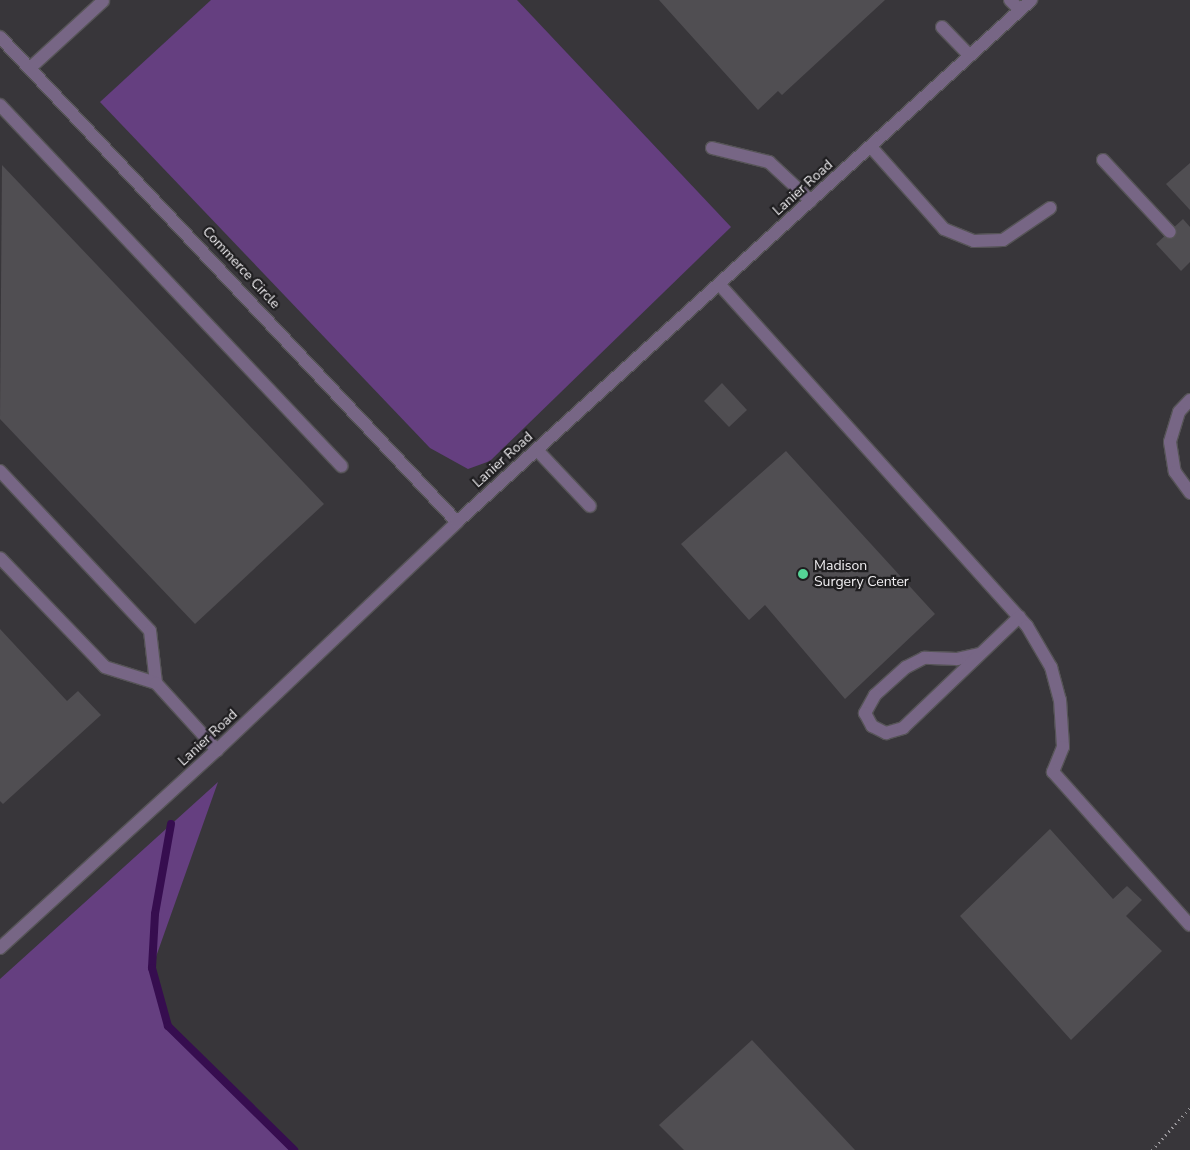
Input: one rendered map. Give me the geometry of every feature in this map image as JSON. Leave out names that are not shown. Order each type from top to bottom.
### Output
[{"type":"street","points":[[1010,0],[1020,10]]},
{"type":"street","name":"Lanier Road","points":[[0,948],[217,750],[457,522],[1031,0]]},
{"type":"street","points":[[30,68],[103,1]]},
{"type":"street","points":[[942,27],[970,56]]},
{"type":"street","name":"Commerce Circle","points":[[1,41],[30,68],[457,522]]},
{"type":"street","points":[[0,105],[341,466]]},
{"type":"street","points":[[871,147],[944,229],[974,241],[1003,240],[1050,208]]},
{"type":"street","points":[[712,148],[769,162],[811,201]]},
{"type":"street","points":[[1103,160],[1170,232]]},
{"type":"street","points":[[720,284],[1019,617],[1052,667],[1060,700],[1063,747],[1053,772],[1190,925]]},
{"type":"street","points":[[1190,400],[1179,412],[1170,442],[1174,472],[1190,493]]},
{"type":"street","points":[[537,450],[590,506]]},
{"type":"street","points":[[0,471],[150,631],[156,682]]},
{"type":"street","points":[[0,558],[105,667],[156,682],[217,750]]},
{"type":"street","points":[[979,654],[957,659],[924,658],[906,667],[875,695],[866,713],[872,726],[886,732],[903,728],[1019,617]]},
{"type":"path","points":[[1152,1150],[1190,1108]]},
{"type":"shaded area","points":[[211,0],[517,0],[731,227],[490,461],[468,469],[430,448],[100,102]]},
{"type":"shaded area","points":[[218,782],[152,968],[168,1026],[293,1150],[0,1150],[0,979]]},
{"type":"building","points":[[659,0],[885,0],[782,95],[778,91],[758,110]]},
{"type":"building","points":[[1190,163],[1190,210],[1166,184]]},
{"type":"building","points":[[2,165],[324,504],[195,624],[0,419]]},
{"type":"building","points":[[1183,219],[1190,227],[1190,262],[1181,271],[1156,244]]},
{"type":"building","points":[[722,383],[747,410],[729,427],[704,401]]},
{"type":"building","name":"Madison Surgery Center","points":[[786,451],[935,614],[845,699],[765,605],[749,620],[681,544]]},
{"type":"building","points":[[0,629],[67,701],[78,691],[101,715],[3,804],[0,801]]},
{"type":"building","points":[[1050,829],[1113,899],[1127,886],[1142,900],[1126,916],[1162,951],[1071,1040],[960,916]]},
{"type":"building","points":[[752,1040],[855,1150],[684,1150],[659,1125]]},
{"type":"waterway","points":[[171,824],[155,914],[152,968],[168,1026],[294,1150]]},
{"type":"place","name":"Madison Surgery Center","points":[[803,574]]}]
